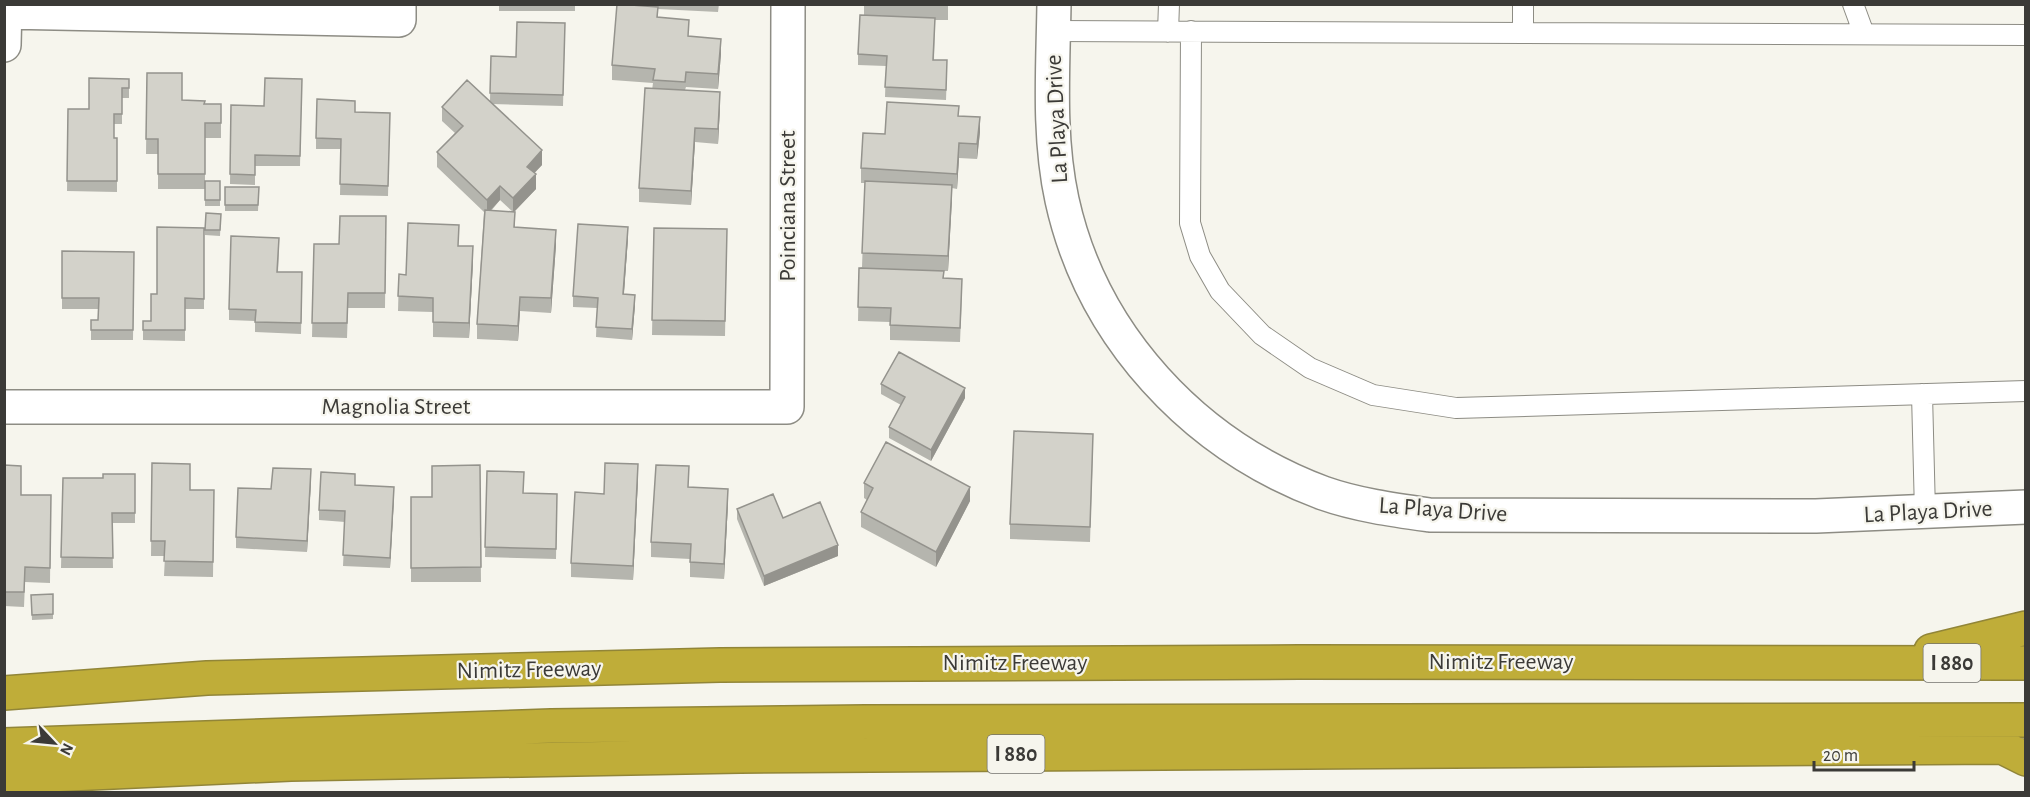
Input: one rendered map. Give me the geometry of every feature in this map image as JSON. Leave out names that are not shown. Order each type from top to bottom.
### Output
[{"type":"highway","points":[[1879,663],[2025,628]]},
{"type":"highway","name":"Nimitz Freeway","points":[[4,693],[207,678],[720,665],[1287,662],[2025,663]]},
{"type":"highway","name":"I 880","points":[[4,744],[551,726],[865,722],[2025,720]]},
{"type":"highway","name":"I 880","points":[[4,777],[291,764],[752,756],[2002,747],[2025,759]]},
{"type":"street","points":[[4,45],[5,4]]},
{"type":"street","points":[[5,12],[399,20],[399,4]]},
{"type":"street","name":"Poinciana Street","points":[[787,407],[788,4]]},
{"type":"street","name":"La Playa Drive","points":[[1054,18],[1053,113],[1056,159],[1066,216],[1085,271],[1123,339],[1144,368],[1196,420],[1255,462],[1325,494],[1395,510],[1430,515],[1816,516],[2025,507]]},
{"type":"street","name":"Magnolia Street","points":[[4,407],[787,407]]},
{"type":"lane","points":[[1168,32],[1169,4]]},
{"type":"lane","points":[[1523,4],[1523,33]]},
{"type":"lane","points":[[1853,4],[1864,34]]},
{"type":"lane","points":[[1054,18],[1168,32],[2025,35]]},
{"type":"lane","points":[[1191,31],[1190,223],[1200,256],[1220,291],[1262,335],[1310,368],[1373,395],[1456,408],[2025,391]]},
{"type":"lane","points":[[1922,394],[1925,512]]},
{"type":"building","points":[[617,4],[658,7],[657,17],[689,20],[688,36],[721,39],[718,74],[686,72],[685,82],[653,80],[655,69],[612,65]]},
{"type":"building","points":[[860,15],[935,18],[933,60],[947,60],[946,90],[885,87],[887,56],[858,54]]},
{"type":"building","points":[[517,22],[565,23],[563,95],[490,93],[491,56],[516,57]]},
{"type":"building","points":[[147,73],[182,73],[182,100],[221,104],[221,123],[205,123],[205,174],[158,174],[158,139],[146,139]]},
{"type":"building","points":[[89,78],[129,79],[129,88],[122,88],[122,114],[114,114],[114,138],[117,138],[117,181],[67,181],[68,109],[89,109]]},
{"type":"building","points":[[265,78],[302,79],[300,156],[255,155],[255,175],[230,174],[231,105],[264,106]]},
{"type":"building","points":[[467,80],[542,150],[527,167],[536,174],[513,198],[500,186],[487,200],[437,152],[463,126],[442,107]]},
{"type":"building","points":[[645,88],[720,92],[718,129],[695,128],[691,191],[639,188]]},
{"type":"building","points":[[317,99],[355,101],[355,112],[390,113],[388,186],[340,184],[341,139],[316,138]]},
{"type":"building","points":[[887,102],[959,106],[958,116],[980,117],[977,144],[959,143],[957,174],[861,168],[863,133],[885,134]]},
{"type":"building","points":[[205,181],[220,181],[220,200],[205,200]]},
{"type":"building","points":[[865,181],[952,185],[948,256],[862,253]]},
{"type":"building","points":[[225,187],[259,187],[258,205],[225,205]]},
{"type":"building","points":[[485,210],[515,212],[514,227],[556,230],[551,298],[520,297],[518,326],[477,324]]},
{"type":"building","points":[[206,213],[221,214],[220,230],[205,230]]},
{"type":"building","points":[[340,216],[386,216],[385,293],[348,293],[347,323],[312,323],[314,244],[339,244]]},
{"type":"building","points":[[408,223],[459,225],[458,246],[473,246],[469,323],[433,322],[433,298],[398,296],[399,274],[406,275]]},
{"type":"building","points":[[578,224],[628,227],[623,294],[635,295],[632,329],[596,327],[598,298],[573,296]]},
{"type":"building","points":[[157,227],[204,228],[204,299],[185,298],[185,330],[143,330],[143,321],[151,321],[151,294],[157,294]]},
{"type":"building","points":[[654,228],[727,229],[725,321],[652,320]]},
{"type":"building","points":[[231,236],[279,238],[277,272],[302,272],[301,323],[255,322],[256,310],[229,309]]},
{"type":"building","points":[[62,251],[134,252],[133,330],[91,330],[91,320],[98,320],[99,298],[62,298]]},
{"type":"building","points":[[859,268],[944,271],[943,278],[962,279],[960,328],[890,325],[891,308],[858,307]]},
{"type":"building","points":[[899,352],[965,388],[931,450],[889,427],[905,397],[881,384]]},
{"type":"building","points":[[1014,431],[1093,434],[1090,527],[1010,524]]},
{"type":"building","points":[[886,442],[970,487],[936,552],[861,512],[873,488],[864,483]]},
{"type":"building","points":[[152,463],[190,464],[190,490],[214,490],[213,562],[164,561],[165,541],[151,541]]},
{"type":"building","points":[[605,463],[638,464],[633,566],[571,563],[575,492],[604,494]]},
{"type":"building","points":[[4,465],[21,466],[21,495],[51,495],[50,568],[25,567],[24,592],[4,592]]},
{"type":"building","points":[[480,465],[481,567],[411,568],[411,497],[432,497],[432,466]]},
{"type":"building","points":[[656,465],[689,466],[688,487],[728,489],[724,564],[690,562],[691,544],[651,542]]},
{"type":"building","points":[[273,468],[311,469],[307,541],[236,537],[238,488],[271,489]]},
{"type":"building","points":[[487,471],[524,472],[523,493],[557,494],[556,549],[485,547]]},
{"type":"building","points":[[321,472],[355,474],[355,485],[394,487],[390,558],[343,555],[345,511],[319,510]]},
{"type":"building","points":[[103,474],[135,474],[135,513],[112,513],[113,558],[61,557],[63,478],[103,478]]},
{"type":"building","points":[[773,494],[783,518],[820,502],[838,545],[764,576],[737,509]]},
{"type":"building","points":[[53,594],[53,614],[32,615],[31,595]]}]
